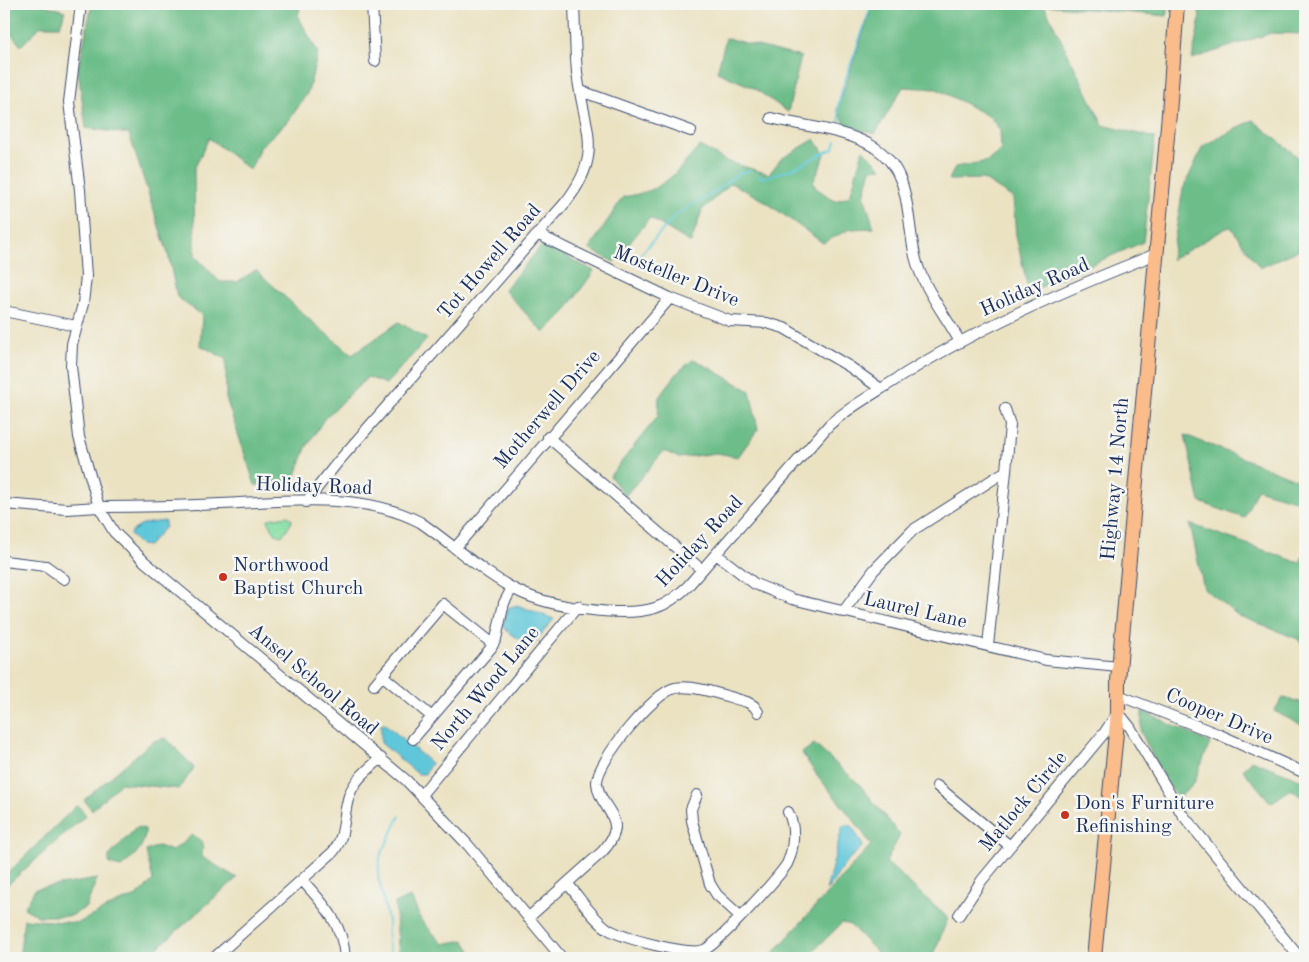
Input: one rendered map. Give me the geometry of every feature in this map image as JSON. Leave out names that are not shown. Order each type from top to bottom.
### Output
[{"type":"main road","name":"Highway 14 North","points":[[1094,958],[1118,712],[1120,668],[1177,4]]},
{"type":"street","name":"Ansel School Road","points":[[81,4],[69,102],[86,260],[85,291],[71,356],[74,408],[79,436],[99,507],[114,532],[145,562],[381,758],[421,795],[468,845],[562,958]]},
{"type":"street","points":[[372,4],[375,61]]},
{"type":"street","name":"Tot Howell Road","points":[[306,502],[337,463],[576,189],[587,165],[589,139],[577,72],[574,4]]},
{"type":"street","points":[[580,91],[691,131]]},
{"type":"street","points":[[771,118],[857,139],[885,156],[899,177],[906,194],[911,240],[919,271],[960,342]]},
{"type":"street","name":"Mosteller Drive","points":[[537,234],[670,298],[730,321],[766,323],[784,328],[843,362],[881,389]]},
{"type":"street","name":"Holiday Road","points":[[99,507],[306,502],[358,503],[394,510],[420,522],[512,588],[544,601],[621,611],[656,608],[676,597],[702,570],[828,425],[881,389],[960,342],[1021,311],[1156,254]]},
{"type":"street","name":"Motherwell Drive","points":[[456,547],[548,437],[670,298]]},
{"type":"street","points":[[4,311],[76,326]]},
{"type":"street","points":[[988,646],[1010,425],[1005,409]]},
{"type":"street","points":[[548,437],[702,570]]},
{"type":"street","points":[[843,612],[874,570],[913,530],[1006,471]]},
{"type":"street","points":[[4,504],[67,510],[99,507]]},
{"type":"street","name":"Laurel Lane","points":[[716,554],[742,576],[766,591],[843,612],[1046,660],[1120,668]]},
{"type":"street","points":[[4,561],[46,566],[64,580]]},
{"type":"street","points":[[413,739],[493,644],[504,603],[512,588]]},
{"type":"street","points":[[374,685],[443,604],[493,644]]},
{"type":"street","name":"North Wood Lane","points":[[421,795],[578,606]]},
{"type":"street","points":[[382,675],[432,717]]},
{"type":"street","points":[[528,918],[607,846],[614,832],[614,818],[598,788],[597,780],[601,766],[661,694],[674,688],[689,688],[747,702],[754,706],[758,712]]},
{"type":"street","name":"Cooper Drive","points":[[1118,695],[1220,735],[1305,773]]},
{"type":"street","points":[[1118,712],[1130,727],[1182,814],[1300,958]]},
{"type":"street","name":"Matlock Circle","points":[[958,915],[976,887],[1105,732],[1118,712]]},
{"type":"street","points":[[214,958],[338,846],[350,793],[361,777],[381,758]]},
{"type":"street","points":[[938,786],[1010,846]]},
{"type":"street","points":[[697,795],[691,809],[692,821],[710,884],[717,895],[740,916]]},
{"type":"street","points":[[567,883],[609,929],[686,952],[696,952],[710,947],[779,874],[789,860],[793,832],[792,820],[788,812]]},
{"type":"street","points":[[302,880],[325,906],[339,926],[345,958]]},
{"type":"green space","points":[[4,4],[41,4],[65,11],[60,26],[41,26],[21,46],[4,26]]},
{"type":"green space","points":[[92,4],[301,4],[298,16],[318,53],[308,92],[290,119],[261,146],[250,170],[209,138],[194,169],[195,256],[220,282],[237,282],[256,270],[310,320],[352,355],[399,322],[427,339],[386,384],[368,377],[324,419],[306,448],[293,483],[255,485],[226,398],[226,359],[200,345],[202,315],[177,297],[168,254],[129,134],[86,128],[78,70]]},
{"type":"green space","points":[[873,4],[1167,4],[1167,16],[1044,5],[1103,125],[1155,138],[1143,242],[1029,292],[1016,236],[1013,198],[983,179],[949,180],[955,167],[988,161],[1001,150],[1000,130],[990,117],[937,89],[903,87],[875,134],[847,126],[837,110]]},
{"type":"green space","points":[[1198,4],[1305,4],[1305,34],[1271,33],[1192,59],[1200,19]]},
{"type":"green space","points":[[726,38],[801,57],[788,112],[754,88],[717,72]]},
{"type":"green space","points":[[1253,120],[1305,163],[1305,247],[1260,268],[1230,226],[1171,260],[1183,189],[1203,146]]},
{"type":"green space","points":[[815,139],[825,155],[813,183],[816,188],[835,201],[850,196],[863,150],[882,168],[871,169],[864,196],[874,228],[850,229],[823,243],[763,200],[731,183],[702,210],[691,243],[650,218],[614,262],[589,249],[623,197],[649,191],[658,186],[675,174],[700,146],[726,161],[769,174],[781,159]]},
{"type":"green space","points":[[543,244],[594,271],[564,313],[544,333],[504,290]]},
{"type":"green space","points":[[694,359],[750,391],[758,429],[738,457],[717,453],[679,458],[664,451],[625,496],[610,476],[658,416],[659,397],[678,372]]},
{"type":"green space","points":[[1185,435],[1305,483],[1305,503],[1257,489],[1244,518],[1200,502]]},
{"type":"green space","points":[[287,516],[291,518],[292,522],[282,536],[277,535],[268,519]]},
{"type":"green space","points":[[1190,524],[1300,563],[1305,551],[1305,649],[1298,639],[1239,616],[1204,589]]},
{"type":"green space","points":[[1283,698],[1305,703],[1305,727],[1274,711]]},
{"type":"green space","points":[[1142,711],[1210,743],[1193,785],[1178,798],[1160,771],[1141,732]]},
{"type":"green space","points":[[166,738],[194,768],[179,789],[121,783],[92,810],[84,800],[153,741]]},
{"type":"green space","points":[[814,744],[860,785],[900,835],[886,862],[948,918],[932,958],[883,958],[850,925],[842,923],[806,958],[769,958],[871,845],[855,821],[818,777],[802,753]]},
{"type":"green space","points":[[1251,760],[1305,781],[1305,800],[1291,789],[1271,803],[1243,770]]},
{"type":"green space","points":[[77,805],[86,815],[4,888],[4,877]]},
{"type":"green space","points":[[137,827],[145,829],[144,841],[138,851],[121,867],[109,864],[109,856]]},
{"type":"green space","points":[[192,835],[203,842],[202,857],[237,878],[146,958],[19,958],[24,919],[78,923],[117,903],[137,896],[153,880],[146,851],[158,846],[172,851]]},
{"type":"green space","points":[[97,879],[86,907],[71,916],[38,916],[24,908],[35,889]]},
{"type":"green space","points":[[411,897],[421,920],[443,944],[464,940],[476,958],[399,958],[395,903]]},
{"type":"water","points":[[165,521],[165,527],[148,546],[140,545],[130,535],[131,532],[143,524]]},
{"type":"water","points":[[517,605],[554,619],[531,647],[507,631],[503,625],[508,608]]},
{"type":"water","points":[[385,724],[431,763],[425,774],[418,774],[381,743],[381,725]]},
{"type":"water","points":[[846,824],[852,826],[863,846],[848,860],[826,891],[842,828]]},
{"type":"waterway","points":[[840,125],[838,106],[843,86],[872,4]]},
{"type":"waterway","points":[[759,176],[763,178],[792,169],[834,148],[836,141]]},
{"type":"waterway","points":[[640,255],[678,213],[712,194],[739,173],[750,171]]},
{"type":"waterway","points":[[392,958],[388,943],[388,920],[378,876],[380,857],[400,816]]},
{"type":"place","name":"Northwood Baptist Church","points":[[223,577]]},
{"type":"place","name":"Don's Furniture Refinishing","points":[[1065,815]]}]
